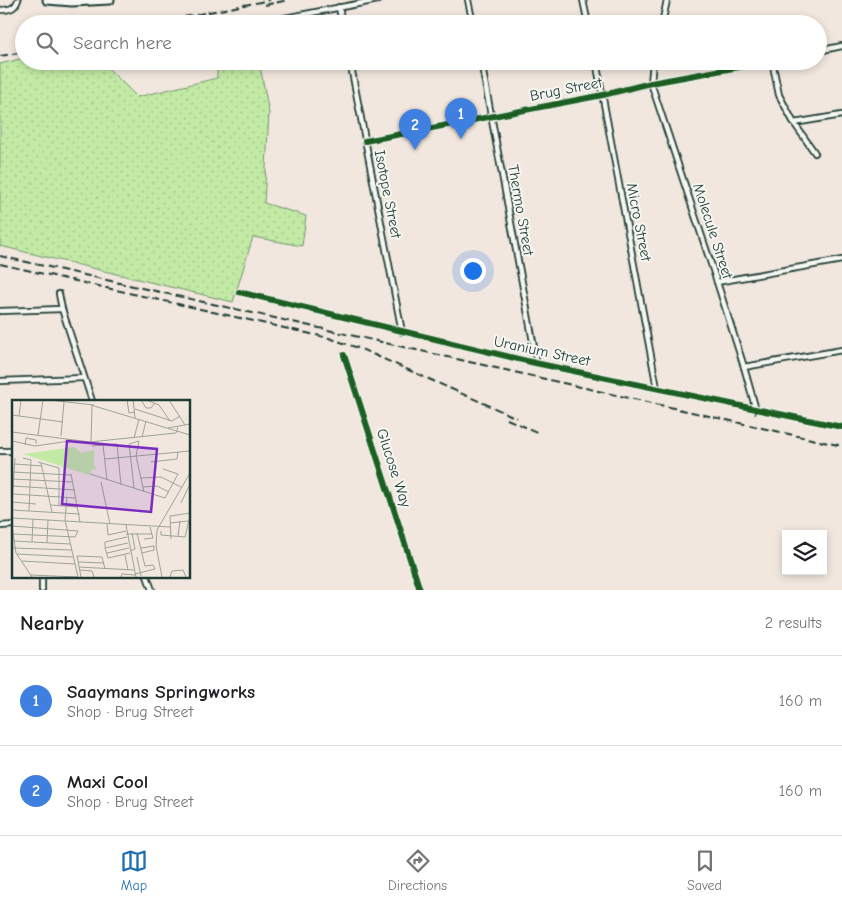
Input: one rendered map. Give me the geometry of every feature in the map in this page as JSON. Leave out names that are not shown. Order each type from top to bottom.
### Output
[{"type":"street","points":[[0,10],[10,9],[16,5],[18,0]]},
{"type":"street","points":[[47,0],[78,2],[110,0]]},
{"type":"street","points":[[302,15],[378,0]]},
{"type":"street","points":[[468,0],[471,15]]},
{"type":"street","points":[[583,0],[586,15]]},
{"type":"street","points":[[664,15],[667,0]]},
{"type":"street","points":[[339,8],[340,15]]},
{"type":"street","points":[[827,49],[842,46]]},
{"type":"street","name":"Isotope Street","points":[[352,70],[402,332]]},
{"type":"street","name":"Thermo Street","points":[[482,70],[536,358],[535,363]]},
{"type":"street","name":"Micro Street","points":[[598,70],[657,388]]},
{"type":"street","name":"Molecule Street","points":[[652,70],[651,84],[717,282],[756,410]]},
{"type":"street","name":"Brug Street","points":[[365,141],[725,70]]},
{"type":"street","points":[[774,70],[779,95],[794,123],[815,153]]},
{"type":"street","points":[[794,123],[842,114]]},
{"type":"street","points":[[717,282],[842,260]]},
{"type":"street","name":"Uranium Street","points":[[239,292],[535,363],[842,428]]},
{"type":"street","points":[[60,294],[62,309],[92,400]]},
{"type":"street","points":[[0,311],[62,309]]},
{"type":"street","points":[[744,367],[842,350]]},
{"type":"street","name":"Glucose Way","points":[[344,354],[420,590]]},
{"type":"street","points":[[0,381],[84,378]]},
{"type":"street","points":[[148,578],[152,590]]},
{"type":"green space","points":[[15,60],[15,70],[110,70],[137,97],[217,78],[217,70],[261,70],[269,113],[264,203],[306,216],[302,246],[253,237],[233,302],[0,246],[0,64]]},
{"type":"railway","points":[[194,15],[270,0]]},
{"type":"railway","points":[[265,5],[288,0]]},
{"type":"railway","points":[[0,56],[15,54]]},
{"type":"railway","points":[[0,256],[842,446]]},
{"type":"railway","points":[[0,264],[329,338],[361,349],[517,418]]},
{"type":"railway","points":[[507,419],[539,433]]},
{"type":"cycle path","points":[[365,141],[722,70]]},
{"type":"cycle path","points":[[239,292],[535,363],[842,427]]},
{"type":"cycle path","points":[[344,355],[420,590]]},
{"type":"place","name":"Saaymans Springworks","points":[[461,139]]},
{"type":"place","name":"Maxi Cool","points":[[415,150]]}]
